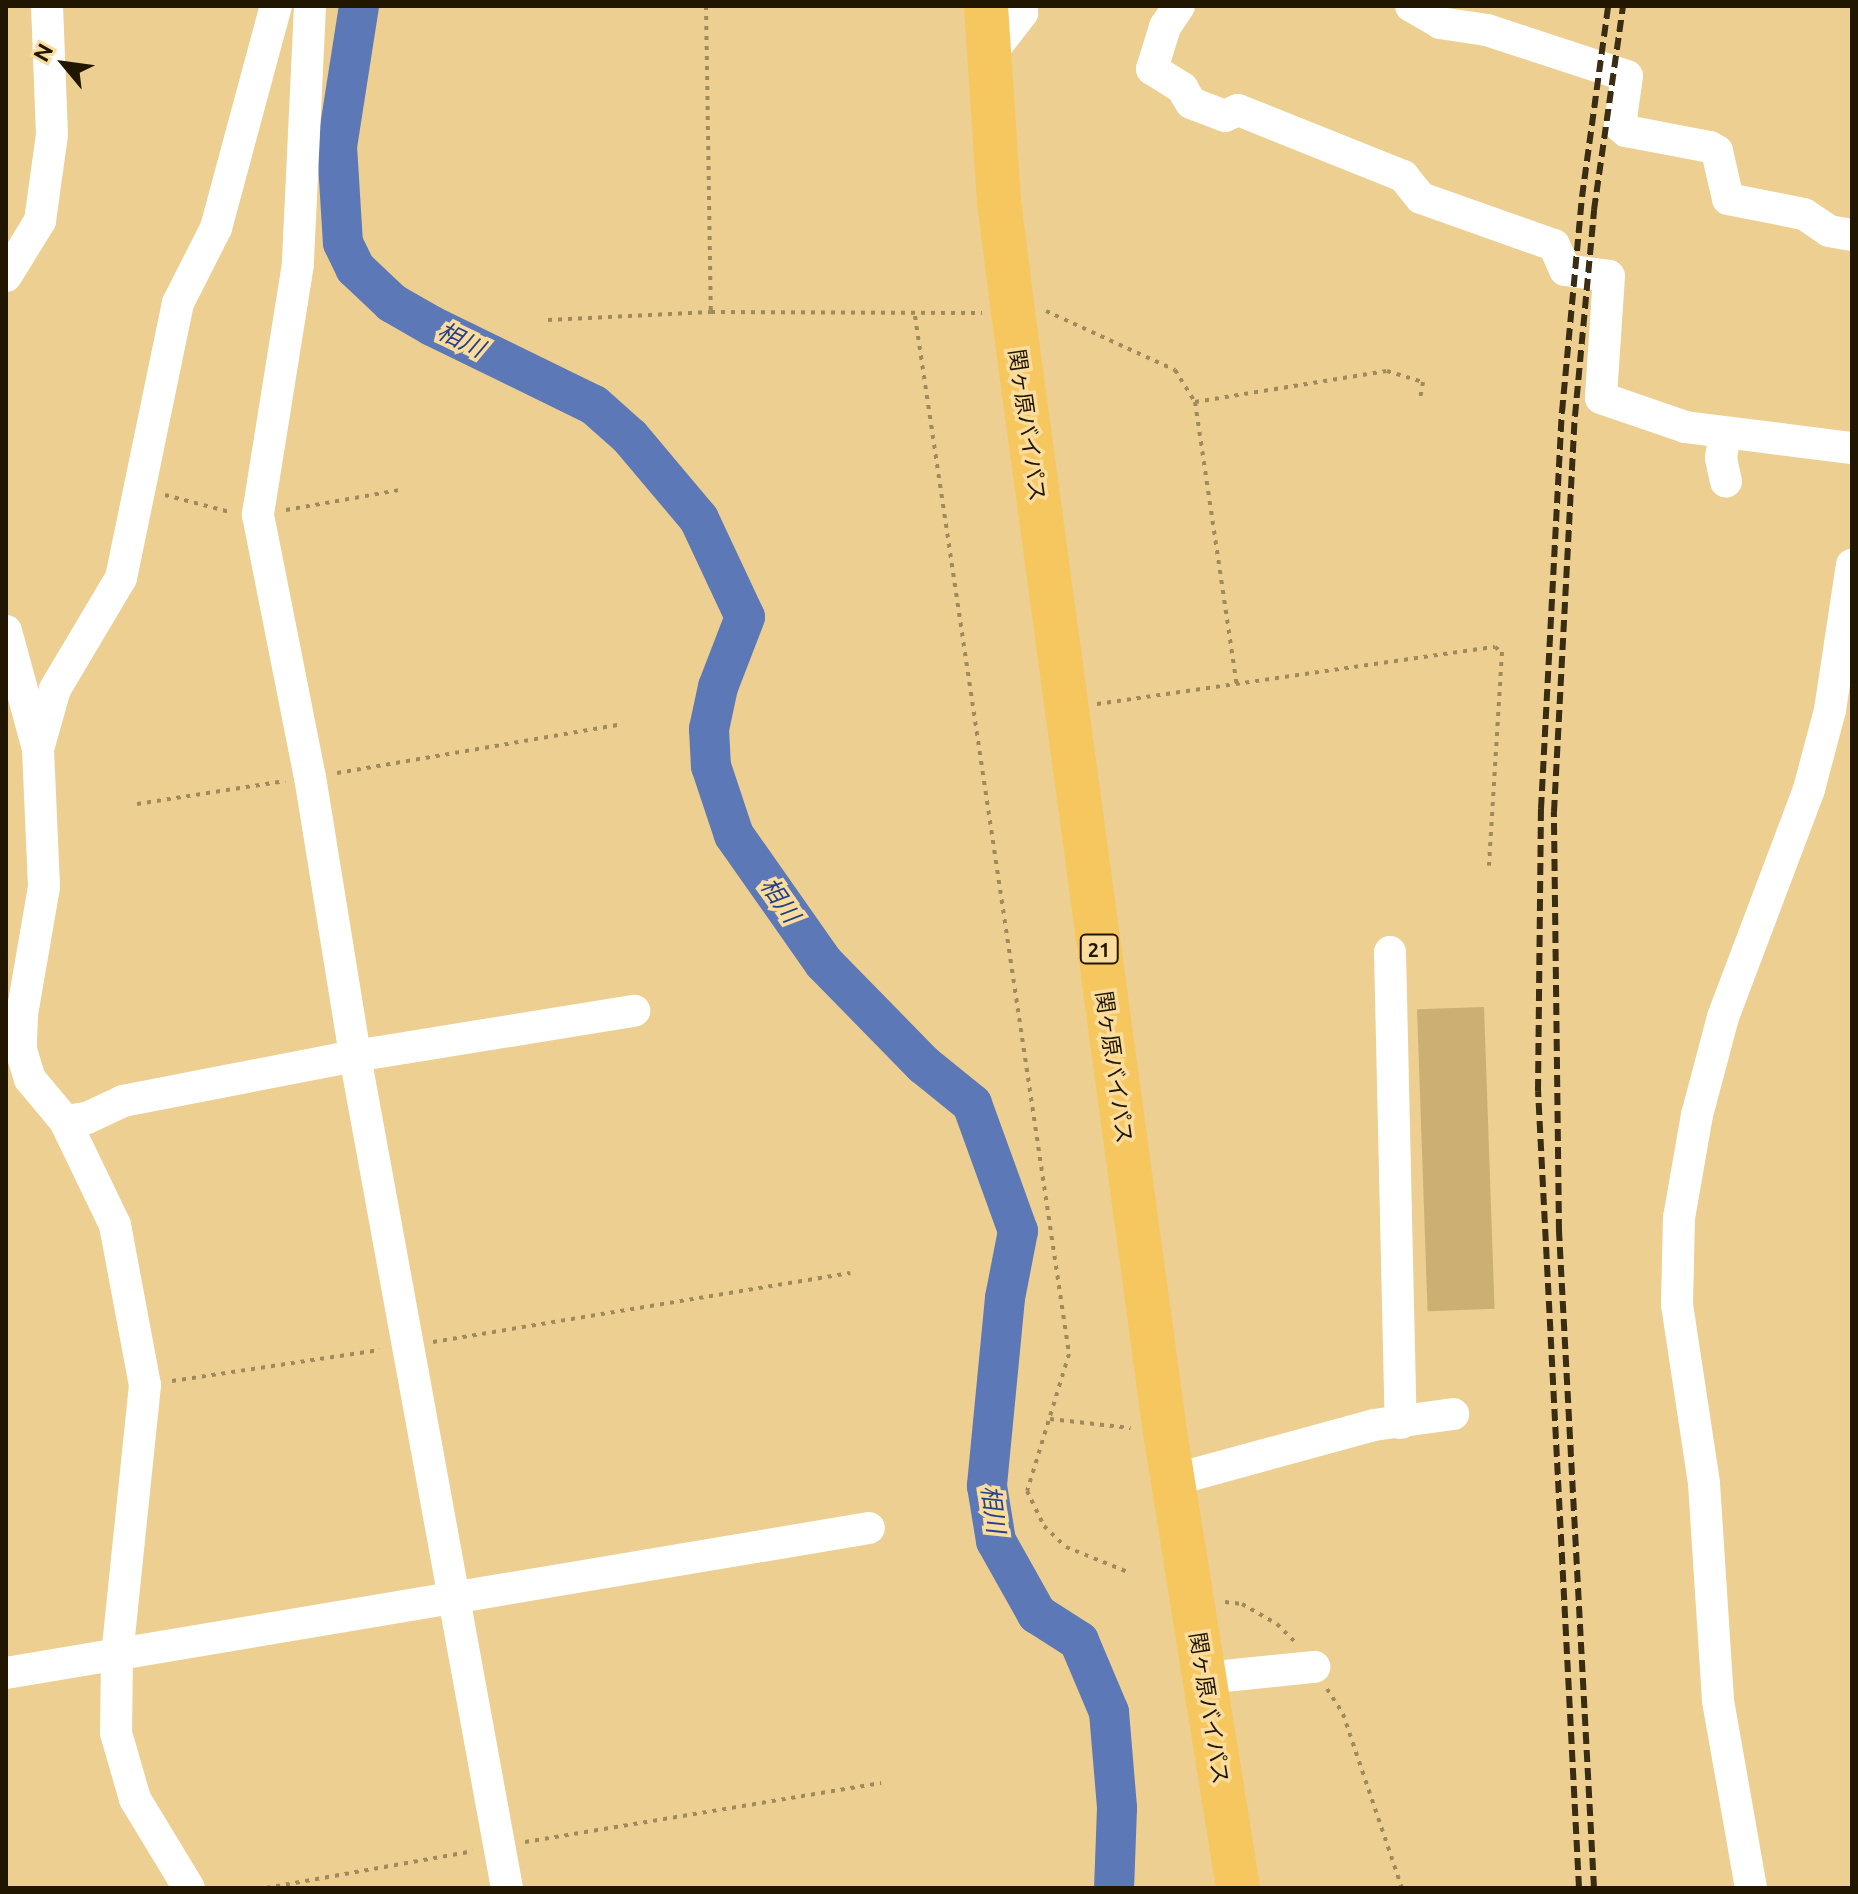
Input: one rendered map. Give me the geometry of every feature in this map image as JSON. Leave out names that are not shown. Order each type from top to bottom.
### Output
[{"type":"highway","name":"関ヶ原バイパス","points":[[986,6],[988,57],[1013,312],[1165,1432],[1238,1888]]},
{"type":"street","points":[[6,276],[40,221],[52,135],[47,6]]},
{"type":"street","points":[[38,749],[55,689],[121,578],[178,303],[216,228],[276,6]]},
{"type":"street","points":[[310,6],[298,264],[258,515],[310,777],[355,1056],[411,1345],[507,1888]]},
{"type":"street","points":[[988,57],[1022,13],[1021,6]]},
{"type":"street","points":[[1179,6],[1165,27],[1152,69],[1182,88],[1191,103],[1225,116],[1238,110],[1403,176],[1421,198],[1554,245],[1565,270],[1609,276],[1601,398],[1685,427],[1852,448]]},
{"type":"street","points":[[1411,6],[1440,23],[1487,30],[1627,76],[1620,126],[1626,131],[1710,147],[1717,151],[1728,199],[1804,214],[1829,231],[1852,235]]},
{"type":"street","points":[[1725,433],[1721,458],[1726,481]]},
{"type":"street","points":[[1751,1888],[1718,1700],[1704,1491],[1679,1318],[1679,1218],[1697,1115],[1723,1017],[1809,789],[1830,710],[1852,565]]},
{"type":"street","points":[[6,631],[38,749],[44,887],[14,1052],[30,1079],[65,1121],[115,1225],[145,1385],[117,1654],[116,1733],[135,1799],[189,1888]]},
{"type":"street","points":[[1390,952],[1401,1423]]},
{"type":"street","points":[[65,1121],[87,1118],[123,1101],[355,1056],[634,1011]]},
{"type":"street","points":[[1173,1480],[1401,1423],[1453,1414]]},
{"type":"street","points":[[6,1673],[455,1600],[869,1528]]},
{"type":"street","points":[[1205,1678],[1314,1667]]},
{"type":"path","points":[[706,6],[711,312]]},
{"type":"path","points":[[548,320],[711,312],[915,316],[1052,311],[1156,358],[1187,383],[1195,402],[1237,686]]},
{"type":"path","points":[[915,316],[1069,1354],[1027,1491],[1044,1526],[1066,1547],[1128,1572]]},
{"type":"path","points":[[1195,402],[1387,371],[1423,382],[1420,399]]},
{"type":"path","points":[[1067,708],[1495,647],[1502,652],[1489,866]]},
{"type":"path","points":[[137,804],[619,725]]},
{"type":"path","points":[[145,1385],[850,1273]]},
{"type":"path","points":[[1050,1419],[1165,1432]]},
{"type":"path","points":[[1219,1602],[1242,1604],[1277,1624],[1314,1667],[1343,1714],[1402,1888]]},
{"type":"path","points":[[266,1888],[881,1783]]},
{"type":"building","points":[[1484,1007],[1495,1309],[1428,1311],[1417,1009]]},
{"type":"waterway","name":"相川","points":[[359,6],[337,146],[343,243],[355,268],[392,303],[432,326],[594,405],[630,437],[699,519],[745,617],[718,687],[709,729],[711,766],[734,835],[824,963],[924,1065],[972,1104],[1018,1231],[1005,1298],[987,1486],[996,1541],[1037,1614],[1079,1641],[1109,1712],[1117,1808],[1114,1888]]},
{"type":"railway","points":[[1579,1888],[1538,1091],[1541,809],[1562,412],[1582,197],[1608,6]]},
{"type":"railway","points":[[1594,1888],[1559,1231],[1554,812],[1575,416],[1594,210],[1623,6]]}]
